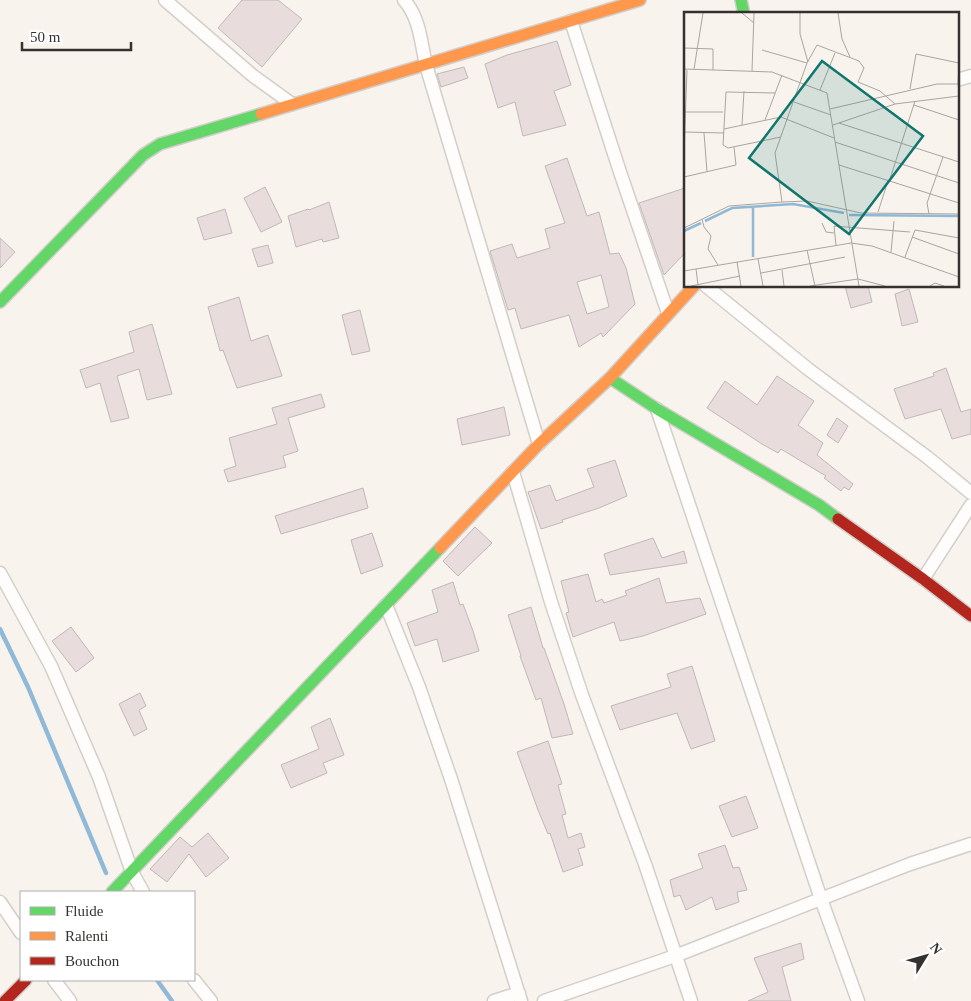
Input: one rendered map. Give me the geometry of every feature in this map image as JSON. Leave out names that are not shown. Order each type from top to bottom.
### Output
[{"type":"street","points":[[164,0],[252,75],[292,104]]},
{"type":"street","points":[[404,0],[412,11],[418,25],[426,65],[539,444]]},
{"type":"street","points":[[0,302],[142,154],[160,144],[640,0]]},
{"type":"street","points":[[571,21],[668,313]]},
{"type":"street","points":[[958,80],[971,76]]},
{"type":"street","points":[[113,891],[539,444],[610,378],[692,288]]},
{"type":"street","points":[[708,288],[808,369],[928,457],[971,493]]},
{"type":"street","points":[[610,378],[657,409],[819,505],[923,579],[971,616]]},
{"type":"street","points":[[657,409],[821,899],[858,1001]]},
{"type":"street","points":[[513,472],[551,602],[582,695],[645,864],[690,1001]]},
{"type":"street","points":[[923,579],[971,505]]},
{"type":"street","points":[[0,573],[51,666],[99,777],[132,872],[142,891]]},
{"type":"street","points":[[386,605],[419,688],[448,770],[520,997],[494,1001]]},
{"type":"street","points":[[544,1001],[675,956],[910,864],[971,844]]},
{"type":"street","points":[[0,902],[20,932]]},
{"type":"street","points":[[5,1001],[25,981]]},
{"type":"street","points":[[55,981],[70,1001]]},
{"type":"street","points":[[195,981],[211,1001]]},
{"type":"building","points":[[242,0],[278,0],[302,19],[262,67],[218,28]]},
{"type":"building","points":[[557,41],[571,85],[554,91],[566,125],[523,136],[515,102],[498,108],[485,64],[507,55]]},
{"type":"building","points":[[464,67],[468,78],[441,87],[437,74]]},
{"type":"building","points":[[567,158],[587,216],[599,212],[610,254],[619,253],[626,268],[635,304],[603,337],[601,333],[579,347],[569,315],[521,329],[515,308],[508,310],[490,251],[512,244],[517,258],[550,248],[545,229],[565,223],[545,166]],"holes":[[[601,275],[609,307],[587,314],[577,282]]]},
{"type":"building","points":[[265,187],[282,222],[261,232],[244,198]]},
{"type":"building","points":[[684,188],[684,254],[664,275],[639,203]]},
{"type":"building","points":[[329,202],[339,238],[323,242],[322,239],[296,247],[288,216]]},
{"type":"building","points":[[225,209],[232,233],[204,240],[197,218]]},
{"type":"building","points":[[0,238],[15,252],[0,268]]},
{"type":"building","points":[[268,245],[273,263],[258,267],[252,249]]},
{"type":"building","points":[[846,288],[868,288],[872,302],[851,308]]},
{"type":"building","points":[[909,289],[918,322],[902,326],[895,294]]},
{"type":"building","points":[[239,297],[251,341],[268,335],[282,376],[237,388],[223,350],[220,351],[208,307]]},
{"type":"building","points":[[360,310],[370,351],[352,355],[342,315]]},
{"type":"building","points":[[152,324],[172,394],[147,400],[139,369],[117,376],[129,418],[111,422],[100,383],[86,388],[80,370],[134,352],[129,332]]},
{"type":"building","points":[[946,368],[961,412],[971,409],[971,434],[952,439],[941,409],[905,419],[894,389],[934,376],[933,373]]},
{"type":"building","points":[[777,376],[814,401],[798,425],[823,443],[817,455],[853,484],[849,490],[844,487],[841,491],[824,478],[826,476],[781,449],[778,453],[762,444],[707,408],[725,381],[757,405]]},
{"type":"building","points":[[321,394],[325,407],[288,418],[298,451],[283,456],[286,467],[228,482],[224,470],[236,466],[229,438],[277,424],[272,408]]},
{"type":"building","points":[[504,407],[510,435],[462,445],[457,419]]},
{"type":"building","points":[[837,418],[848,426],[838,443],[827,435]]},
{"type":"building","points":[[615,460],[627,496],[541,529],[528,492],[550,485],[556,501],[594,487],[587,469]]},
{"type":"building","points":[[363,488],[368,508],[281,534],[275,516]]},
{"type":"building","points":[[475,527],[492,543],[458,576],[443,561]]},
{"type":"building","points":[[372,533],[383,566],[361,574],[351,540]]},
{"type":"building","points":[[653,538],[662,558],[684,551],[687,563],[610,575],[604,554]]},
{"type":"building","points":[[588,574],[596,602],[602,599],[604,603],[627,595],[625,591],[659,578],[666,603],[700,598],[706,614],[643,636],[620,641],[614,622],[573,637],[566,613],[569,612],[561,581]]},
{"type":"building","points":[[453,582],[460,605],[463,604],[479,651],[443,662],[437,639],[415,646],[407,623],[438,612],[432,590]]},
{"type":"building","points":[[531,607],[573,734],[552,738],[541,698],[536,700],[520,656],[508,615]]},
{"type":"building","points":[[71,627],[94,658],[76,672],[52,641]]},
{"type":"building","points":[[692,666],[715,741],[691,749],[677,713],[620,730],[611,706],[671,687],[667,674]]},
{"type":"building","points":[[140,693],[146,706],[139,710],[147,729],[134,736],[119,704]]},
{"type":"building","points":[[330,718],[344,755],[323,763],[327,773],[291,788],[281,765],[319,749],[311,727]]},
{"type":"building","points":[[548,741],[562,784],[558,785],[566,814],[562,815],[568,838],[581,833],[585,847],[578,849],[583,865],[563,872],[550,833],[548,834],[538,810],[517,752]]},
{"type":"building","points":[[746,796],[758,828],[732,837],[719,806]]},
{"type":"building","points":[[208,833],[229,858],[206,877],[189,854],[167,882],[150,869],[180,837],[192,847]]},
{"type":"building","points":[[725,845],[733,868],[739,867],[747,890],[737,892],[739,902],[716,910],[712,897],[686,910],[680,895],[674,897],[670,880],[703,868],[698,854]]},
{"type":"building","points":[[801,943],[804,959],[782,967],[791,1001],[748,1001],[768,992],[754,958]]},
{"type":"waterway","points":[[0,629],[28,687],[106,873]]},
{"type":"waterway","points":[[158,981],[172,1001]]},
{"type":"traffic: fast","points":[[741,0],[744,12]]},
{"type":"traffic: fast","points":[[0,302],[143,155],[160,144],[261,114]]},
{"type":"traffic: fast","points":[[610,378],[657,409],[819,505],[838,519]]},
{"type":"traffic: fast","points":[[113,891],[440,548]]},
{"type":"traffic: slow","points":[[261,114],[640,0]]},
{"type":"traffic: slow","points":[[440,548],[539,444],[610,378],[692,288]]},
{"type":"traffic: jam","points":[[838,519],[923,579],[971,616]]},
{"type":"traffic: jam","points":[[5,1001],[25,981]]}]
